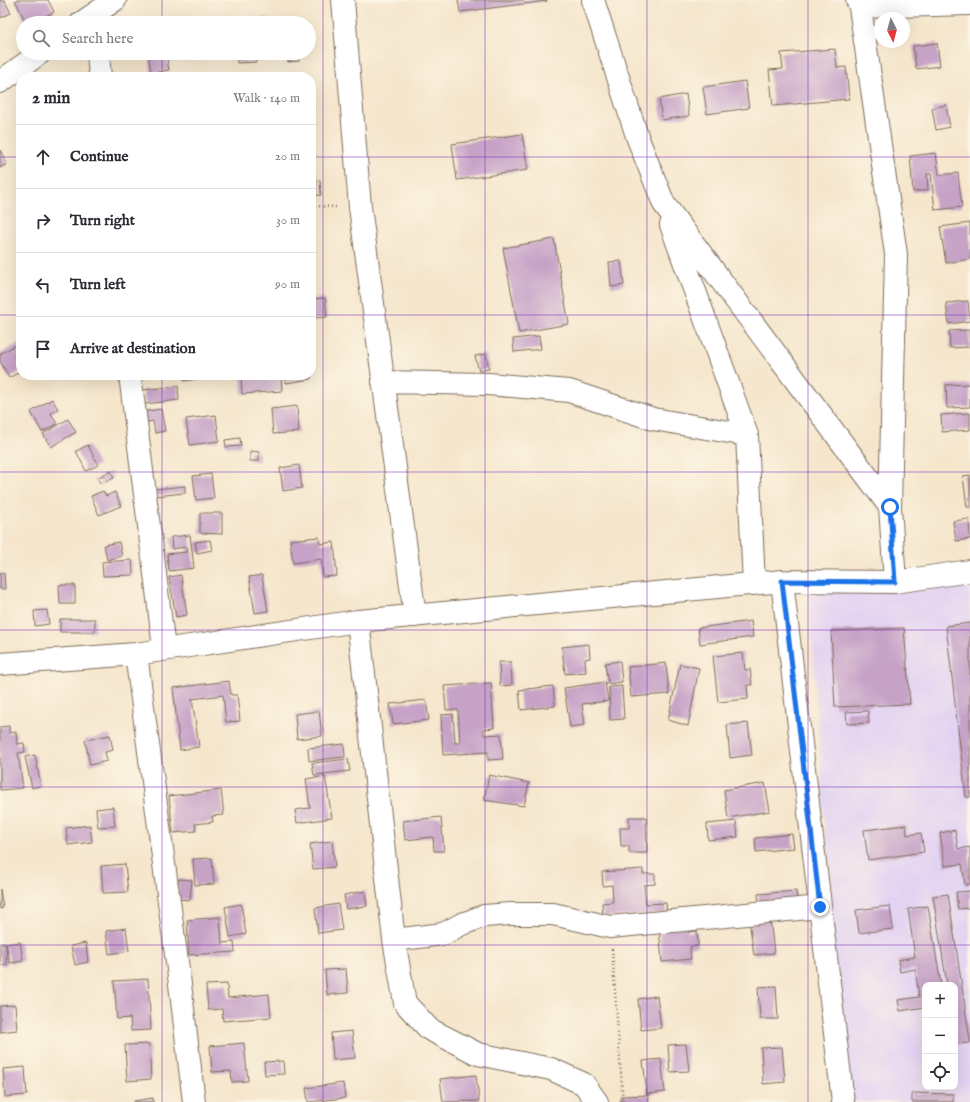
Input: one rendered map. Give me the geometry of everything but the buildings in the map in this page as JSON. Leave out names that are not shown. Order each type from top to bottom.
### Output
[{"type":"street","points":[[95,16],[115,0]]},
{"type":"street","points":[[343,0],[360,208],[415,616]]},
{"type":"street","points":[[593,0],[638,139],[664,204],[748,436],[754,584]]},
{"type":"street","points":[[895,582],[890,507],[896,254],[858,3],[970,4]]},
{"type":"street","points":[[0,82],[30,60]]},
{"type":"street","points":[[99,60],[100,72]]},
{"type":"street","points":[[664,204],[890,507]]},
{"type":"street","points":[[131,380],[164,649]]},
{"type":"street","points":[[383,382],[488,384],[569,392],[653,419],[748,436]]},
{"type":"street","points":[[1,663],[136,654],[358,621],[782,581],[895,582],[970,571]]},
{"type":"street","points":[[782,581],[843,1102]]},
{"type":"street","points":[[358,621],[394,940],[405,1003],[429,1029],[478,1054],[551,1069],[584,1084],[597,1102]]},
{"type":"street","points":[[136,654],[180,984],[194,1102]]},
{"type":"street","points":[[394,940],[443,934],[484,916],[510,914],[553,914],[610,927],[820,907]]},
{"type":"path","points":[[610,927],[623,1102]]},
{"type":"shaded area","points":[[970,575],[970,1102],[843,1102],[809,592]]},
{"type":"route","points":[[820,907],[782,581],[895,582],[890,507]]}]
